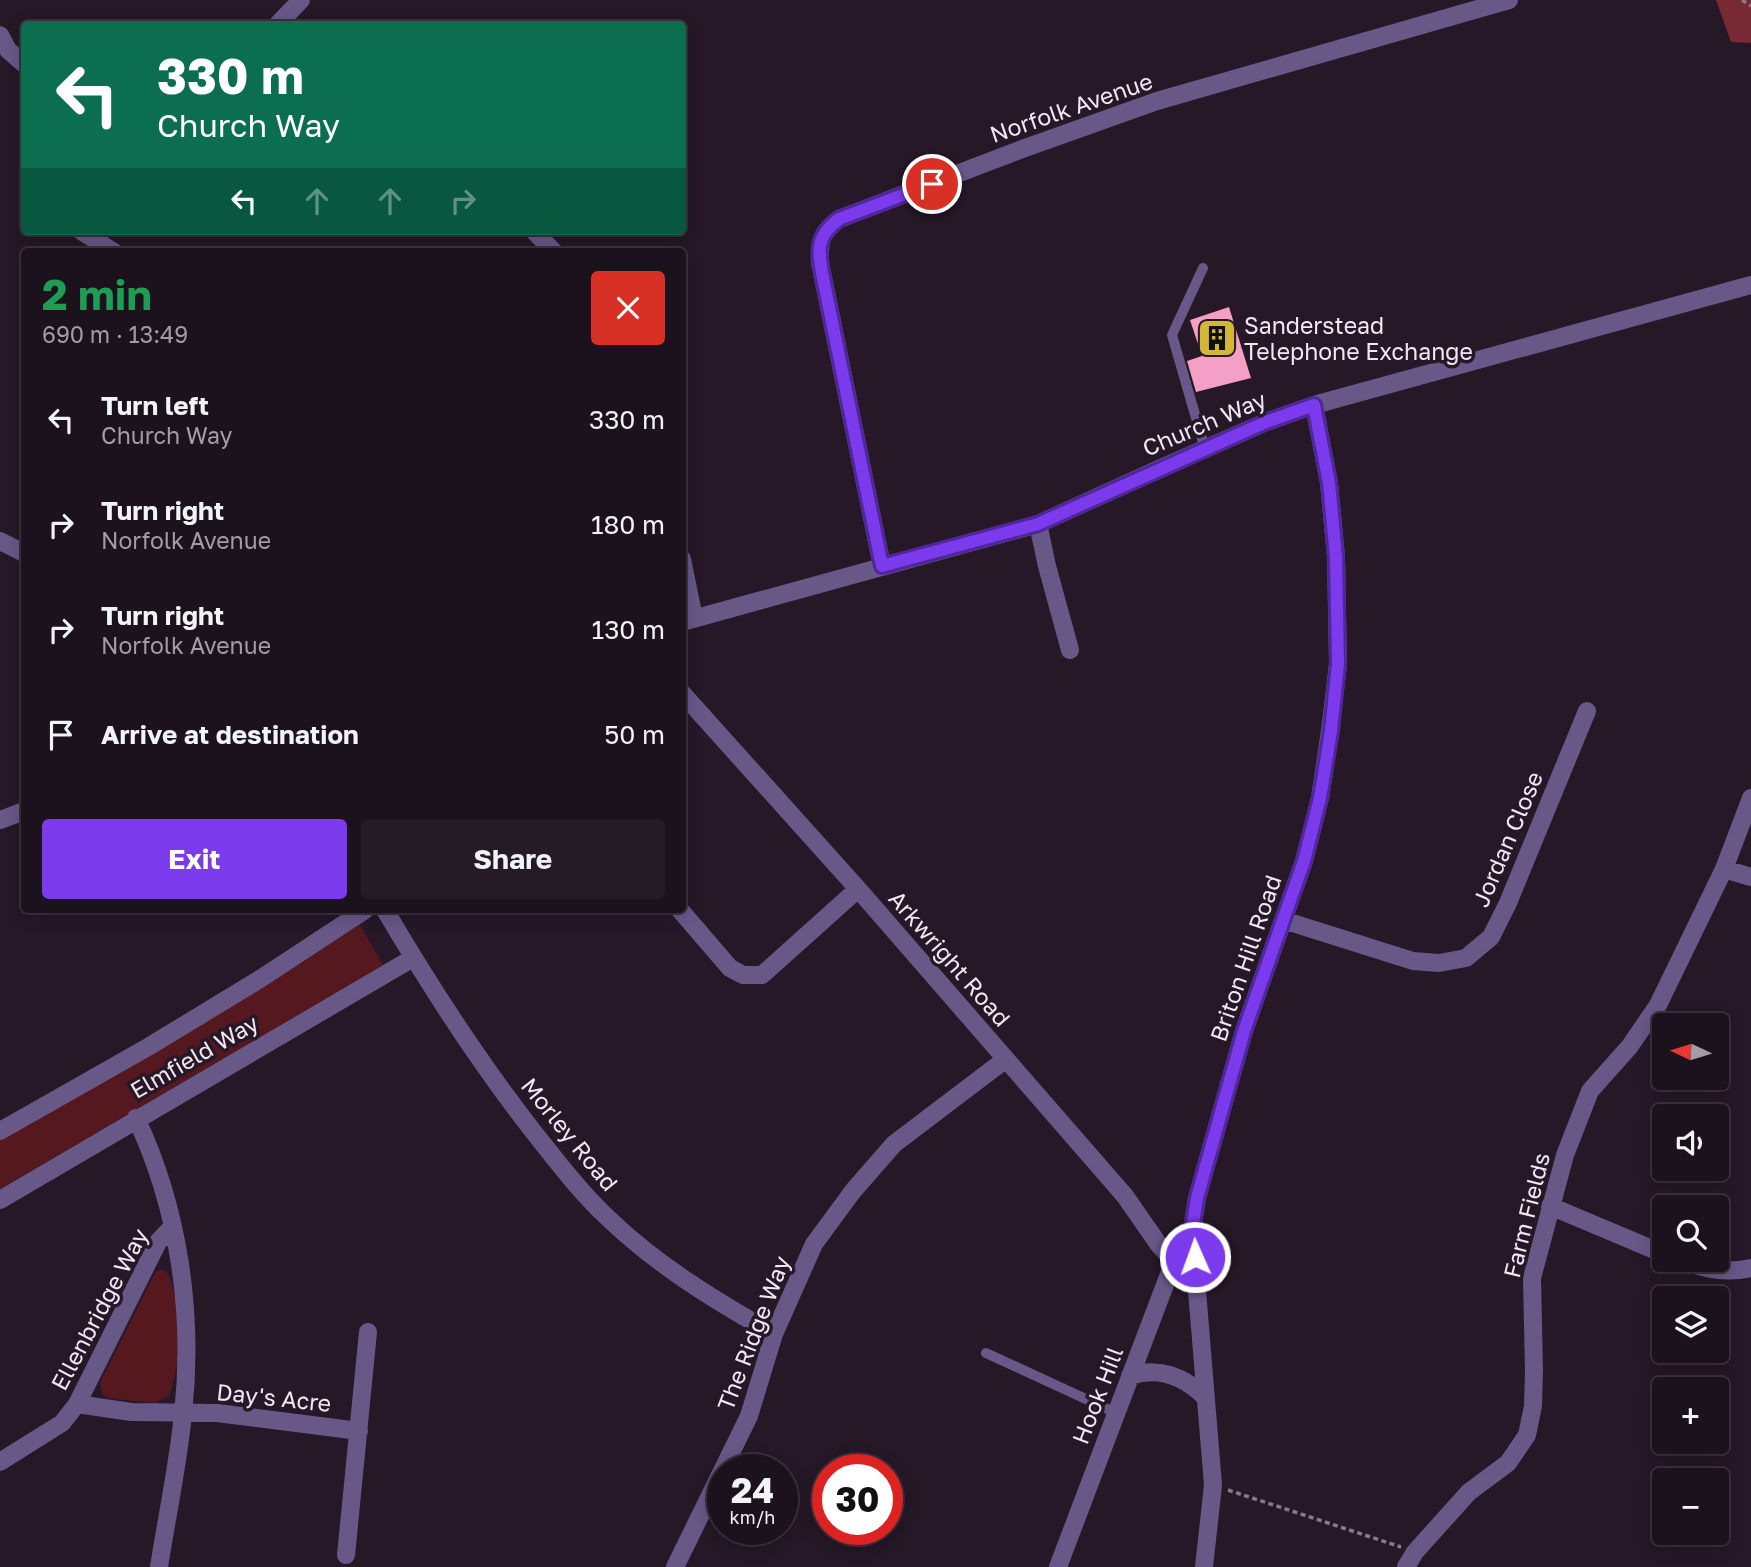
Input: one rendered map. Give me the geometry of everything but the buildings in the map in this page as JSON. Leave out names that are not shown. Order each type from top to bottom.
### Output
[{"type":"street","points":[[281,21],[301,0]]},
{"type":"street","name":"Norfolk Avenue","points":[[882,566],[820,263],[820,238],[826,229],[839,219],[1025,148],[1157,102],[1509,0]]},
{"type":"street","points":[[0,35],[8,50],[21,61]]},
{"type":"street","points":[[87,235],[108,248]]},
{"type":"street","points":[[538,235],[550,248]]},
{"type":"street","name":"Church Way","points":[[688,620],[1038,524],[1266,422],[1314,405],[1751,285]]},
{"type":"street","name":"Briton Hill Road","points":[[1204,1567],[1213,1485],[1192,1230],[1197,1198],[1244,1031],[1304,861],[1320,798],[1338,664],[1336,557],[1329,483],[1314,405]]},
{"type":"street","points":[[1038,524],[1070,650]]},
{"type":"street","points":[[0,541],[21,552]]},
{"type":"street","points":[[686,600],[688,620]]},
{"type":"street","name":"Arkwright Road","points":[[686,697],[858,889],[1125,1196],[1174,1261]]},
{"type":"street","name":"Jordan Close","points":[[1283,920],[1413,961],[1439,963],[1465,958],[1491,937],[1508,903],[1587,711]]},
{"type":"street","name":"Farm Fields","points":[[1410,1559],[1469,1492],[1508,1464],[1527,1436],[1533,1406],[1532,1279],[1565,1155],[1590,1091],[1630,1046],[1658,1005],[1724,869],[1751,798]]},
{"type":"street","points":[[0,820],[21,812]]},
{"type":"street","points":[[1724,869],[1751,877]]},
{"type":"street","points":[[683,913],[730,968],[743,975],[762,975],[858,889]]},
{"type":"street","name":"Elmfield Way","points":[[0,1131],[227,1000],[360,913]]},
{"type":"street","name":"Morley Road","points":[[387,913],[413,958],[510,1102],[556,1160],[608,1218],[666,1268],[774,1334]]},
{"type":"street","name":"Elmfield Way","points":[[0,1200],[413,958]]},
{"type":"street","name":"The Ridge Way","points":[[675,1567],[749,1416],[774,1334],[814,1244],[853,1191],[894,1144],[1006,1059]]},
{"type":"street","points":[[136,1118],[152,1152],[172,1227],[183,1283],[186,1335],[183,1414],[159,1567]]},
{"type":"street","points":[[1550,1206],[1652,1249]]},
{"type":"street","name":"Ellenbridge Way","points":[[0,1462],[62,1423],[77,1404],[158,1241],[172,1227]]},
{"type":"street","points":[[1174,1261],[1195,1257]]},
{"type":"street","name":"Hook Hill","points":[[1058,1567],[1174,1261]]},
{"type":"street","points":[[1728,1272],[1751,1268]]},
{"type":"street","name":"Day's Acre","points":[[346,1555],[368,1332]]},
{"type":"street","points":[[1130,1376],[1144,1371],[1161,1372],[1193,1385],[1206,1398]]},
{"type":"street","name":"Day's Acre","points":[[77,1404],[131,1412],[217,1413],[359,1431]]},
{"type":"lane","points":[[1203,268],[1172,335],[1205,449]]},
{"type":"lane","points":[[986,1353],[1116,1413]]},
{"type":"path","points":[[1742,0],[1751,6]]},
{"type":"path","points":[[1213,1485],[1410,1559]]},
{"type":"shaded area","points":[[1716,0],[1751,0],[1751,43],[1731,42]]},
{"type":"shaded area","points":[[359,923],[383,965],[0,1189],[0,1140]]},
{"type":"shaded area","points":[[157,1271],[168,1273],[173,1287],[179,1334],[176,1366],[169,1396],[154,1403],[107,1398],[102,1393],[100,1383],[153,1277]]},
{"type":"place","name":"Sanderstead Telephone Exchange","points":[[1217,338]]},
{"type":"route","points":[[932,184],[839,219],[826,229],[820,238],[820,263],[882,566],[1038,524],[1266,422],[1314,405],[1329,483],[1336,557],[1338,664],[1331,731],[1320,798],[1304,861],[1244,1031],[1197,1198],[1192,1230],[1195,1257]]}]
